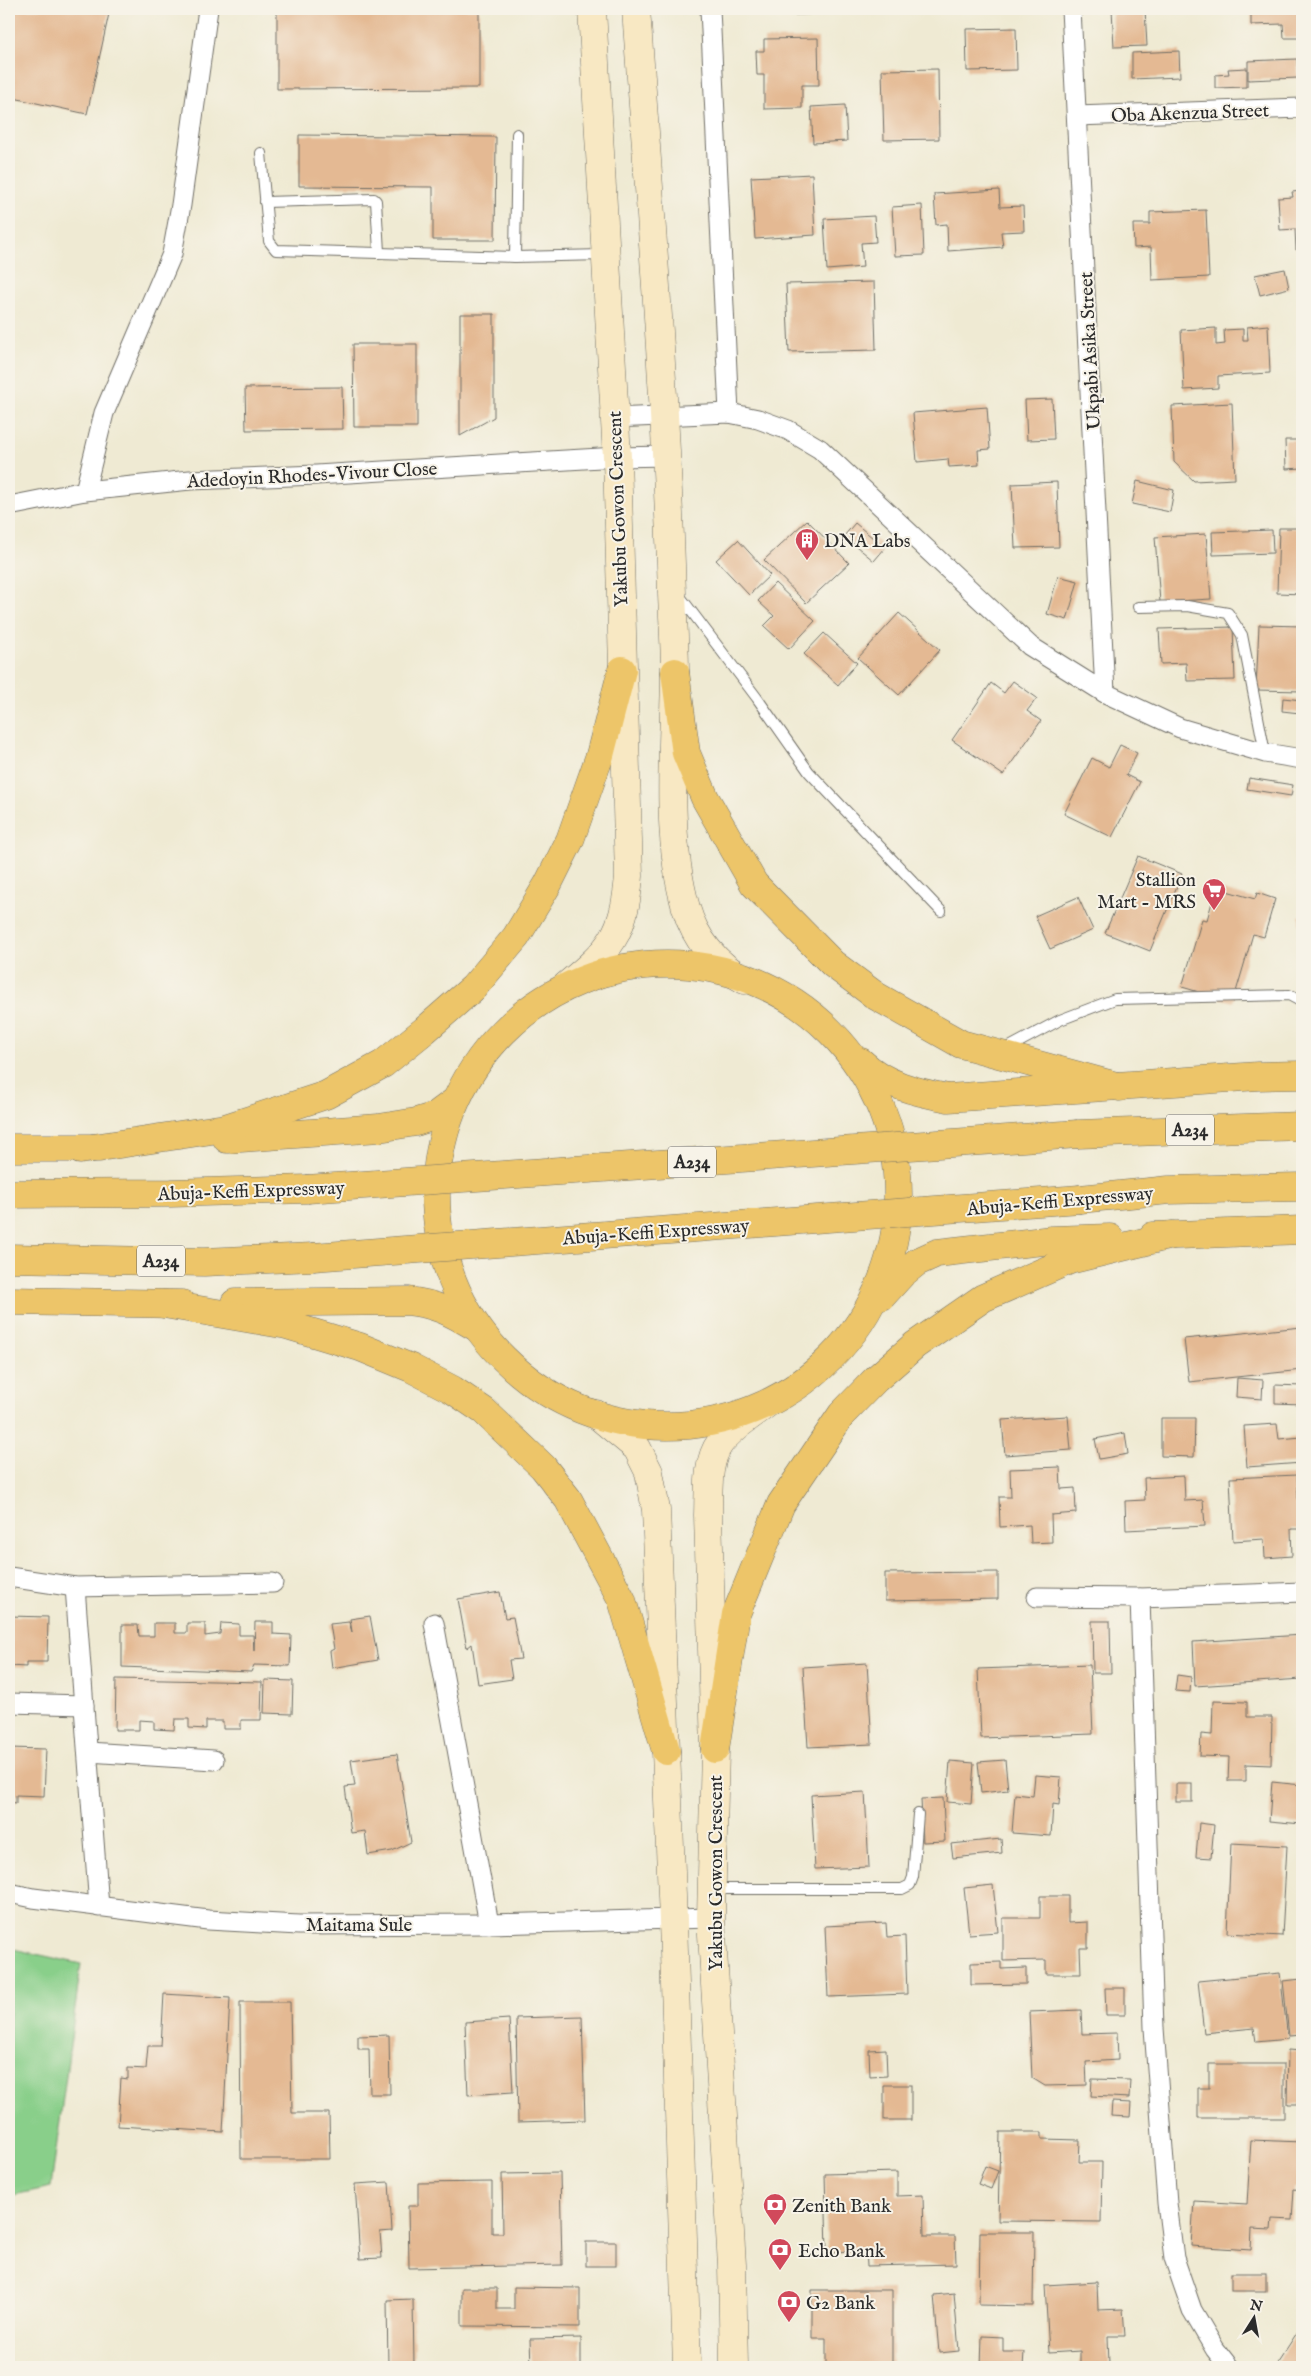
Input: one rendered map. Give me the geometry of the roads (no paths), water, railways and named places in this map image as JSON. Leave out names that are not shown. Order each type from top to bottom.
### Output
[{"type":"highway","points":[[80,1150],[225,1128],[326,1096],[383,1064],[426,1030],[473,988],[516,937],[548,884],[570,840],[600,755],[622,670]]},
{"type":"highway","points":[[675,672],[686,753],[705,798],[754,884],[833,964],[876,996],[961,1044],[1120,1087]]},
{"type":"highway","points":[[846,1046],[869,1079],[886,1115],[896,1153],[900,1193],[897,1233],[887,1272],[870,1308],[851,1337],[827,1363],[799,1385],[768,1403],[735,1415],[700,1423],[666,1425],[630,1422],[596,1414],[562,1400],[531,1381],[503,1357],[479,1328],[458,1295],[444,1258],[436,1219],[436,1179],[442,1140],[454,1102],[473,1068],[497,1037],[526,1011],[566,986],[616,968],[678,963],[709,967],[744,980],[797,1006],[846,1046],[869,1069],[893,1084],[922,1093],[948,1098],[1258,1076],[1302,1075]]},
{"type":"highway","points":[[9,1148],[80,1150],[379,1128],[416,1122],[435,1116],[454,1102]]},
{"type":"highway","name":"Abuja-Keffi Expressway","points":[[9,1194],[171,1193],[307,1189],[1078,1134],[1302,1126]]},
{"type":"highway","name":"Abuja-Keffi Expressway","points":[[9,1258],[204,1262],[313,1257],[1080,1199],[1170,1190],[1302,1187]]},
{"type":"highway","points":[[870,1308],[902,1274],[917,1262],[937,1253],[1052,1240],[1302,1230]]},
{"type":"highway","points":[[715,1749],[736,1614],[781,1504],[842,1414],[876,1378],[915,1344],[983,1298],[1070,1260],[1172,1235]]},
{"type":"highway","points":[[9,1301],[164,1304],[408,1301],[427,1303],[444,1308],[479,1328]]},
{"type":"highway","points":[[164,1304],[287,1325],[360,1347],[411,1368],[453,1390],[484,1411],[543,1467],[572,1508],[622,1600],[666,1751]]},
{"type":"main road","name":"Yakubu Gowon Crescent","points":[[566,986],[607,949],[619,929],[626,903],[629,876],[617,457],[592,9]]},
{"type":"main road","points":[[636,9],[667,456],[675,672],[674,810],[678,868],[686,908],[696,932],[707,949],[730,972],[744,980]]},
{"type":"main road","name":"Yakubu Gowon Crescent","points":[[734,2367],[732,2265],[712,1918],[715,1749],[708,1515],[712,1459],[719,1444],[768,1403]]},
{"type":"main road","points":[[596,1414],[636,1448],[649,1472],[656,1510],[673,1920],[687,2367]]},
{"type":"street","points":[[85,492],[104,413],[172,254],[181,206],[208,9]]},
{"type":"street","points":[[710,9],[728,413]]},
{"type":"street","name":"Ukpabi Asika Street","points":[[1071,9],[1078,116],[1105,694]]},
{"type":"street","name":"Oba Akenzua Street","points":[[1078,116],[1302,108]]},
{"type":"street","points":[[614,418],[728,413],[758,419],[788,430],[820,449],[1030,646],[1105,694],[1180,728],[1265,753],[1302,759]]},
{"type":"street","name":"Adedoyin Rhodes-Vivour Close","points":[[9,506],[85,492],[190,480],[316,476],[617,457],[667,456]]},
{"type":"street","points":[[9,1577],[75,1587],[273,1583]]},
{"type":"street","points":[[75,1587],[99,1907]]},
{"type":"street","points":[[1037,1597],[1140,1598],[1302,1592]]},
{"type":"street","points":[[1140,1598],[1154,2028],[1167,2203],[1174,2258],[1192,2310],[1215,2349],[1229,2367]]},
{"type":"street","points":[[434,1623],[489,1924]]},
{"type":"street","points":[[9,1703],[84,1705]]},
{"type":"street","points":[[88,1752],[214,1760]]},
{"type":"street","name":"Maitama Sule","points":[[9,1892],[99,1907],[208,1920],[290,1924],[489,1924],[712,1918]]},
{"type":"lane","points":[[515,257],[517,134]]},
{"type":"lane","points":[[261,153],[269,241],[276,250],[515,257],[606,255]]},
{"type":"lane","points":[[265,202],[374,199],[376,201],[379,252]]},
{"type":"lane","points":[[672,586],[757,698],[809,772],[941,911]]},
{"type":"lane","points":[[1138,607],[1187,606],[1228,613],[1242,635],[1265,753]]},
{"type":"lane","points":[[998,1054],[1060,1020],[1115,999],[1289,995],[1302,1002]]},
{"type":"lane","points":[[712,1889],[902,1889],[910,1884],[913,1877],[918,1814]]},
{"type":"place","name":"DNA Labs","points":[[807,561]]},
{"type":"place","name":"Stallion Mart - MRS","points":[[1214,911]]},
{"type":"place","name":"Zenith Bank","points":[[775,2226]]},
{"type":"place","name":"Echo Bank","points":[[780,2271]]},
{"type":"place","name":"G2 Bank","points":[[789,2323]]}]
